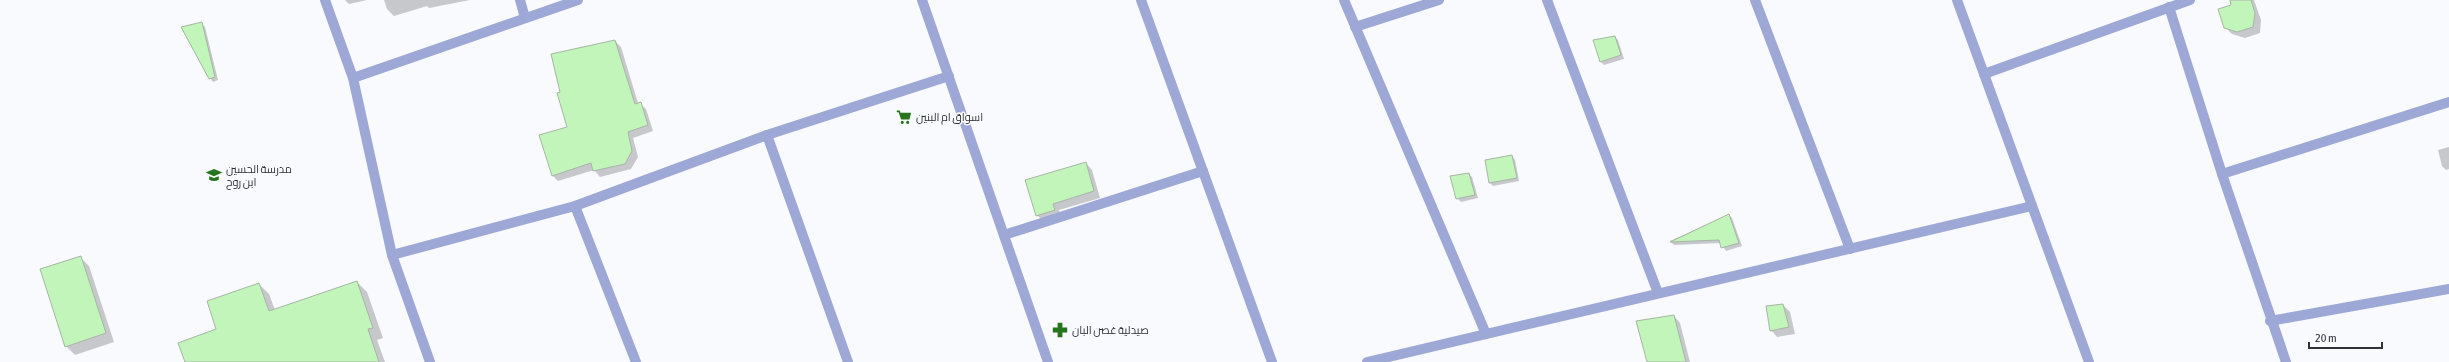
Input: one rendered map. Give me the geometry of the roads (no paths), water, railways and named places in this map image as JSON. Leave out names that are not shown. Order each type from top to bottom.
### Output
[{"type":"street","points":[[325,0],[353,78],[392,255],[430,362]]},
{"type":"street","points":[[520,0],[526,18]]},
{"type":"street","points":[[353,78],[578,0]]},
{"type":"street","points":[[922,0],[1048,362]]},
{"type":"street","points":[[1141,0],[1272,362]]},
{"type":"street","points":[[1344,0],[1486,334]]},
{"type":"street","points":[[1355,27],[1439,0]]},
{"type":"street","points":[[1548,0],[1658,294]]},
{"type":"street","points":[[1755,0],[1850,248]]},
{"type":"street","points":[[1957,0],[2089,362]]},
{"type":"street","points":[[1984,74],[2190,0]]},
{"type":"street","points":[[2169,8],[2270,321],[2286,362]]},
{"type":"street","points":[[392,255],[575,206],[767,135],[949,76]]},
{"type":"street","points":[[2222,174],[2449,102]]},
{"type":"street","points":[[767,135],[848,362]]},
{"type":"street","points":[[1004,235],[1203,171]]},
{"type":"street","points":[[575,206],[636,362]]},
{"type":"street","points":[[1368,362],[2032,206]]},
{"type":"street","points":[[2270,321],[2449,289]]},
{"type":"place","name":"اسواق ام البنين","points":[[904,117]]},
{"type":"place","name":"مدرسة الحسين ابن روح","points":[[214,175]]},
{"type":"place","name":"صيدلية غصن البان","points":[[1060,330]]}]
